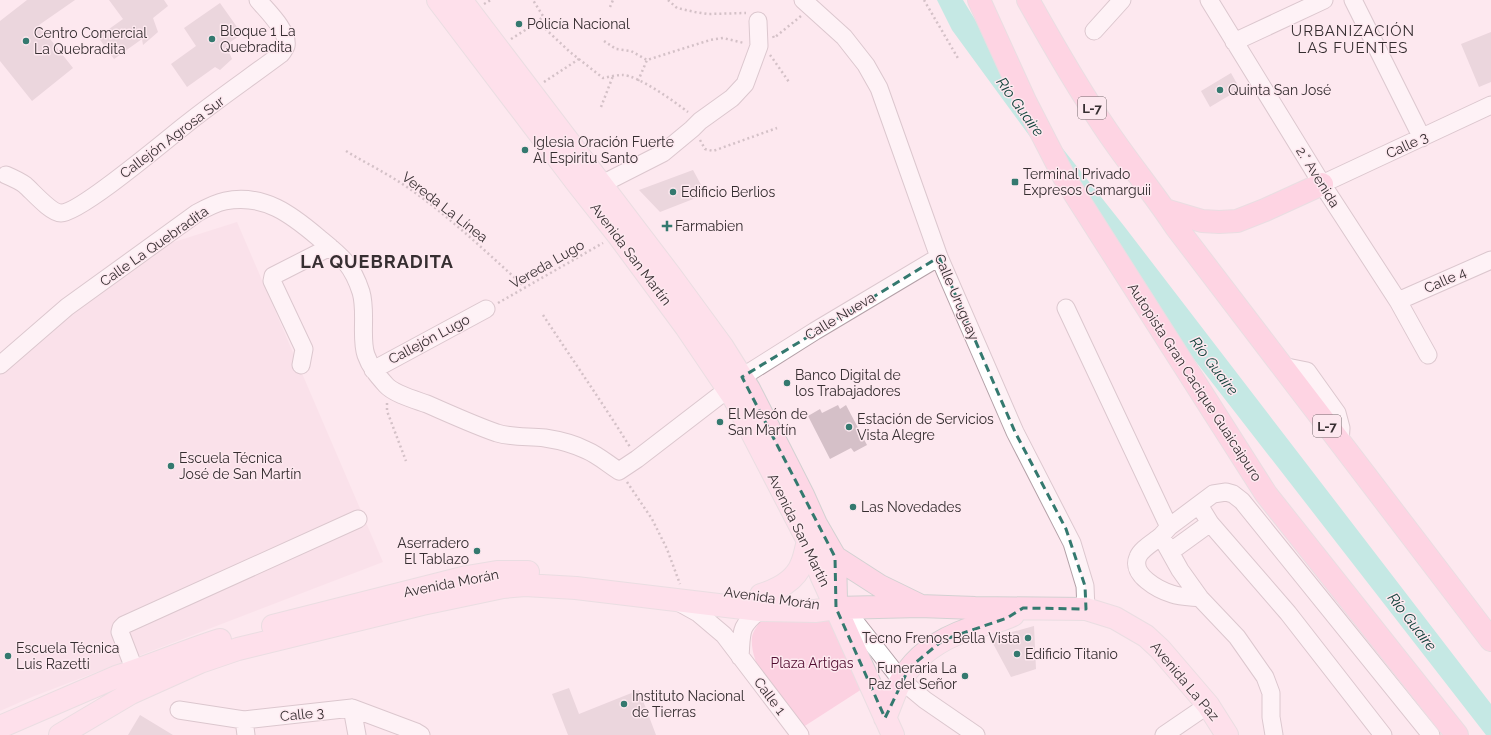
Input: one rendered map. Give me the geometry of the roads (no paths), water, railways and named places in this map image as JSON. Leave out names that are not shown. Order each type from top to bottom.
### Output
[{"type":"highway","name":"Autopista Gran Cacique Guaicaipuro","points":[[979,0],[1025,102],[1064,177],[1266,494],[1457,735]]},
{"type":"highway","name":"L-7","points":[[1028,0],[1055,49],[1104,127],[1176,227],[1491,640]]},
{"type":"highway","points":[[1165,210],[1202,221],[1237,221],[1322,184]]},
{"type":"main road","name":"Avenida San Martín","points":[[438,0],[616,233],[681,321],[761,412],[804,495],[816,524],[835,557],[836,608]]},
{"type":"main road","name":"Avenida San Martín","points":[[461,0],[701,316],[735,383],[808,541],[820,575],[836,608]]},
{"type":"main road","points":[[761,602],[794,575],[802,564],[808,541]]},
{"type":"main road","points":[[835,557],[880,586],[920,606]]},
{"type":"main road","name":"Avenida Morán","points":[[0,727],[109,679],[135,671],[195,648],[243,633],[412,590],[482,574],[516,571],[539,572],[677,593],[761,602],[807,600],[836,608]]},
{"type":"main road","name":"Avenida Morán","points":[[60,735],[131,693],[200,662],[260,644],[422,604],[503,587],[525,585],[677,593]]},
{"type":"main road","name":"Avenida La Paz","points":[[836,608],[920,606],[1086,609],[1115,618],[1146,636],[1160,649],[1208,706],[1227,735]]},
{"type":"main road","points":[[836,608],[889,727]]},
{"type":"main road","points":[[889,727],[901,680],[909,668],[921,655],[943,640],[976,626],[1006,618],[1023,608]]},
{"type":"street","name":"Callejón Agrosa Sur","points":[[6,175],[24,184],[53,210],[60,213],[68,211],[83,203],[281,54],[286,46],[285,36],[281,28],[258,0]]},
{"type":"street","name":"Calle Uruguay","points":[[803,0],[844,36],[866,65],[879,88],[939,257],[1015,432],[1072,543],[1085,586],[1086,609]]},
{"type":"street","points":[[1094,31],[1122,0]]},
{"type":"street","name":"2.° Avenida","points":[[1209,0],[1322,184],[1398,301],[1428,355]]},
{"type":"street","points":[[1234,42],[1324,0]]},
{"type":"street","points":[[1353,0],[1422,138]]},
{"type":"street","points":[[602,184],[663,153],[696,125],[732,98],[744,84],[759,46],[758,21]]},
{"type":"street","name":"Calle 3","points":[[1322,184],[1491,105]]},
{"type":"street","name":"Calle La Quebradita","points":[[0,365],[67,307],[197,213],[224,201],[237,199],[269,204],[281,209],[296,219],[330,247],[350,266],[361,292],[364,314],[366,354],[373,370],[388,387],[403,395],[498,433],[522,438],[544,438],[586,449],[619,471],[637,459],[735,383]]},
{"type":"street","points":[[301,365],[304,350],[272,282],[272,278],[273,276],[330,247]]},
{"type":"street","name":"Calle Nueva","points":[[735,383],[815,331],[939,257]]},
{"type":"street","name":"Calle 4","points":[[1398,301],[1491,260]]},
{"type":"street","points":[[1066,308],[1165,532],[1170,552],[1180,570],[1200,598],[1237,637],[1265,677],[1271,692],[1271,717],[1274,735]]},
{"type":"street","name":"Callejón Lugo","points":[[373,370],[486,309]]},
{"type":"street","points":[[1200,598],[1174,595],[1155,587],[1141,574],[1136,563],[1138,556],[1199,505],[1213,494],[1226,492],[1233,494],[1242,501],[1431,735]]},
{"type":"street","points":[[1199,505],[1210,523],[1288,613],[1383,735]]},
{"type":"street","points":[[135,671],[120,632],[124,625],[358,519]]},
{"type":"street","points":[[1170,552],[1210,523]]},
{"type":"street","name":"Calle 1","points":[[677,593],[724,635],[800,735]]},
{"type":"street","points":[[740,657],[743,627],[761,602]]},
{"type":"street","points":[[836,608],[853,619],[901,680],[925,700],[976,735]]},
{"type":"street","points":[[1164,735],[1208,706]]},
{"type":"street","points":[[352,708],[357,735]]},
{"type":"street","name":"Calle 3","points":[[179,710],[245,728],[352,708],[421,735]]},
{"type":"water","name":"Río Guaire","points":[[937,0],[963,0],[1025,101],[1124,226],[1491,704],[1491,735],[1486,735],[1179,340],[952,30]]},
{"type":"place","name":"Policía Nacional","points":[[519,24]]},
{"type":"place","name":"Bloque 1 La Quebradita","points":[[212,39]]},
{"type":"place","name":"Centro Comercial La Quebradita","points":[[26,41]]},
{"type":"place","name":"Quinta San José","points":[[1220,90]]},
{"type":"place","name":"Iglesia Oración Fuerte Al Espiritu Santo","points":[[525,150]]},
{"type":"place","name":"Terminal Privado Expresos Camarguii","points":[[1015,182]]},
{"type":"place","name":"Edificio Berlios","points":[[673,192]]},
{"type":"place","name":"Farmabien","points":[[667,226]]},
{"type":"place","name":"Banco Digital de los Trabajadores","points":[[787,383]]},
{"type":"place","name":"El Mesón de San Martín","points":[[720,422]]},
{"type":"place","name":"Estación de Servicios Vista Alegre","points":[[849,427]]},
{"type":"place","name":"Escuela Técnica José de San Martín","points":[[171,466]]},
{"type":"place","name":"Las Novedades","points":[[853,507]]},
{"type":"place","name":"Aserradero El Tablazo","points":[[477,551]]},
{"type":"place","name":"Tecno Frenos Bella Vista","points":[[1028,638]]},
{"type":"place","name":"Edificio Titanio","points":[[1017,654]]},
{"type":"place","name":"Escuela Técnica Luis Razetti","points":[[8,656]]},
{"type":"place","name":"Funeraria La Paz del Señor","points":[[965,676]]},
{"type":"place","name":"Instituto Nacional de Tierras","points":[[624,704]]},
{"type":"district","name":"URBANIZACIÓN LAS FUENTES","points":[[1353,40]]},
{"type":"district","name":"LA QUEBRADITA","points":[[377,262]]},
{"type":"park label","name":"Plaza Artigas","points":[[812,663]]}]
